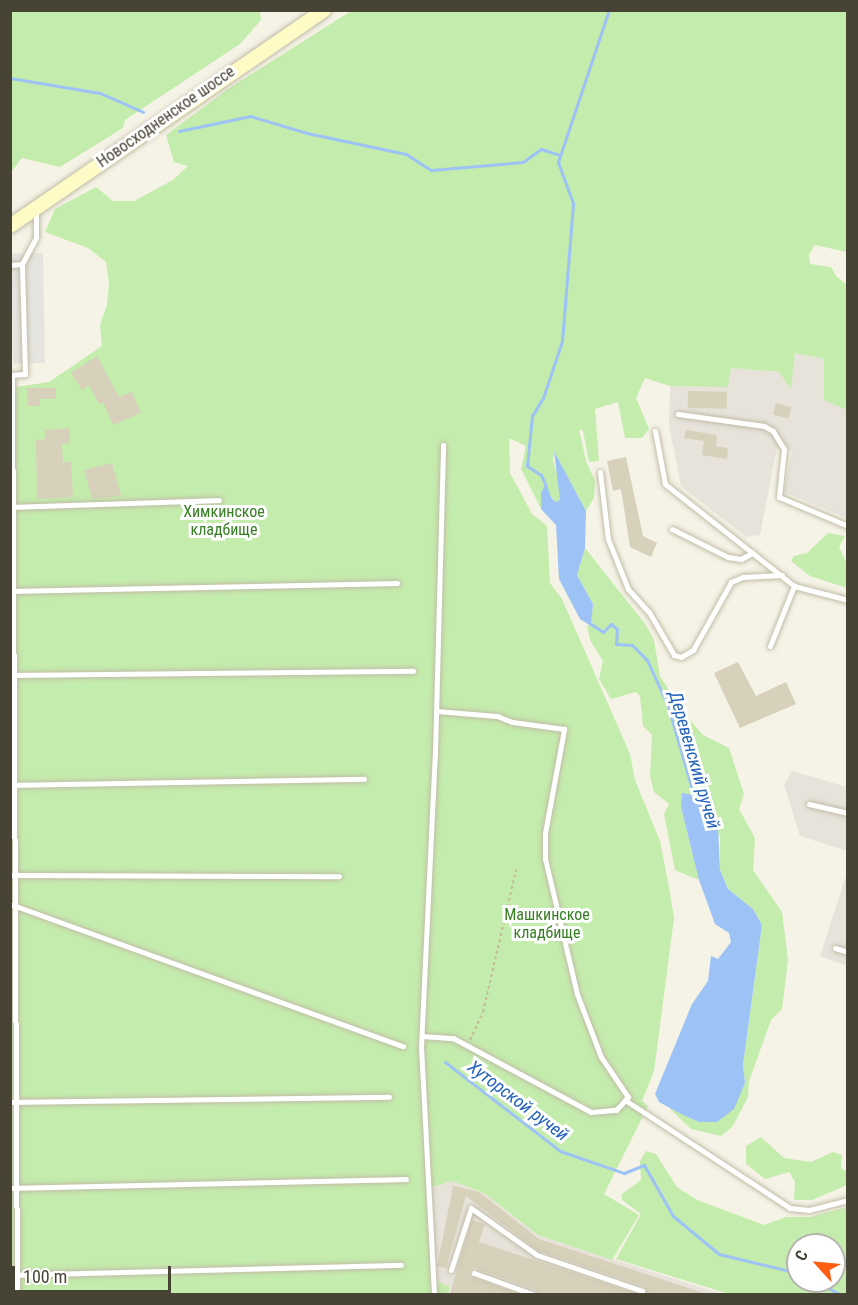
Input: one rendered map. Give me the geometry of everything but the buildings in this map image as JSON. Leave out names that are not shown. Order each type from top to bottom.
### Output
[{"type":"main road","name":"Новосходненское шоссе","points":[[10,226],[324,10]]},
{"type":"lane","points":[[17,1294],[14,1275],[13,1188],[11,375],[25,374],[22,264],[36,238],[36,209]]},
{"type":"lane","points":[[10,265],[22,264]]},
{"type":"lane","points":[[678,414],[764,426],[773,431],[784,449],[779,497],[848,526]]},
{"type":"lane","points":[[655,431],[665,484],[794,586],[848,600]]},
{"type":"lane","points":[[434,1294],[424,1144],[422,1035],[436,711],[443,445]]},
{"type":"lane","points":[[600,472],[608,539],[628,590],[649,612],[674,655],[681,657],[693,650],[731,582],[742,577],[782,575]]},
{"type":"lane","points":[[12,507],[219,500]]},
{"type":"lane","points":[[672,529],[728,557],[741,559],[752,553]]},
{"type":"lane","points":[[12,591],[397,583]]},
{"type":"lane","points":[[770,646],[794,586]]},
{"type":"lane","points":[[12,675],[413,671]]},
{"type":"lane","points":[[422,1035],[453,1038],[591,1112],[616,1110],[628,1096],[601,1057],[577,994],[545,859],[545,833],[564,729],[512,722],[497,716],[436,711]]},
{"type":"lane","points":[[12,785],[364,779]]},
{"type":"lane","points":[[809,804],[848,813]]},
{"type":"lane","points":[[13,874],[339,876]]},
{"type":"lane","points":[[13,904],[403,1046]]},
{"type":"lane","points":[[835,948],[848,952]]},
{"type":"lane","points":[[13,1102],[389,1097]]},
{"type":"lane","points":[[625,1100],[790,1208],[809,1210],[848,1200]]},
{"type":"lane","points":[[13,1188],[406,1179]]},
{"type":"lane","points":[[451,1270],[471,1208],[537,1255],[642,1294]]},
{"type":"lane","points":[[14,1275],[401,1265]]},
{"type":"lane","points":[[474,1273],[532,1294]]},
{"type":"path","points":[[467,1045],[483,1012],[516,870]]},
{"type":"shaded area","points":[[43,253],[45,363],[13,364],[11,254]]},
{"type":"shaded area","points":[[795,353],[824,359],[824,399],[847,410],[847,518],[784,492],[792,451],[777,448],[760,535],[746,537],[681,486],[669,426],[670,386],[728,387],[731,368],[779,372],[791,388]]},
{"type":"shaded area","points":[[792,771],[847,787],[847,851],[800,836],[784,785]]},
{"type":"shaded area","points":[[847,872],[847,966],[820,956]]},
{"type":"shaded area","points":[[452,1181],[484,1193],[538,1235],[722,1294],[448,1294],[450,1287],[436,1282],[430,1188]]},
{"type":"green space","points":[[11,10],[260,10],[261,20],[240,44],[125,120],[123,128],[60,167],[22,158],[11,172]]},
{"type":"green space","points":[[351,11],[847,11],[847,252],[815,245],[809,254],[810,264],[831,267],[836,276],[847,285],[847,410],[824,400],[824,359],[795,353],[791,389],[779,372],[731,368],[728,387],[670,386],[645,378],[636,398],[649,429],[642,438],[625,438],[618,402],[595,409],[599,461],[589,462],[583,431],[579,429],[586,461],[595,481],[594,498],[586,511],[554,451],[553,461],[560,482],[560,500],[555,502],[548,491],[541,493],[541,509],[521,469],[526,446],[509,438],[510,473],[532,514],[547,526],[550,583],[562,599],[630,754],[635,780],[660,841],[669,887],[674,918],[654,1071],[642,1101],[648,1106],[604,1194],[639,1215],[612,1260],[538,1235],[484,1193],[452,1181],[430,1188],[436,1281],[450,1287],[448,1294],[11,1294],[10,388],[49,382],[102,346],[100,325],[107,305],[109,283],[106,262],[88,248],[45,232],[55,209],[96,187],[113,201],[134,201],[173,180],[188,166],[174,162],[166,135],[228,89]]},
{"type":"green space","points":[[828,533],[845,536],[839,547],[847,564],[847,588],[810,576],[791,561],[794,556],[807,553]]},
{"type":"green space","points":[[585,548],[646,625],[654,640],[660,676],[683,712],[703,735],[729,748],[744,794],[739,809],[755,838],[753,870],[782,912],[788,960],[782,1009],[771,1020],[749,1081],[748,1097],[733,1126],[721,1136],[691,1129],[669,1108],[699,1122],[717,1122],[745,1083],[743,1065],[762,925],[753,909],[728,889],[720,870],[720,836],[681,807],[699,880],[675,870],[664,814],[669,804],[654,792],[650,776],[652,735],[643,726],[640,696],[636,692],[611,699],[599,679],[603,661],[590,640],[587,626],[591,625],[593,604],[577,575]]},
{"type":"green space","points":[[761,1137],[784,1158],[811,1162],[833,1152],[842,1155],[841,1168],[847,1172],[847,1185],[812,1200],[794,1200],[795,1182],[789,1172],[765,1179],[746,1164],[746,1146]]},
{"type":"green space","points":[[646,1151],[656,1154],[677,1187],[697,1200],[764,1225],[786,1217],[810,1217],[847,1207],[847,1294],[729,1294],[616,1259],[641,1214],[622,1200],[622,1194],[641,1180],[640,1161]]},
{"type":"water","points":[[554,451],[586,511],[585,548],[577,575],[593,604],[591,626],[580,619],[559,579],[556,525],[541,509],[541,493],[546,483],[555,502],[560,500]]},
{"type":"water","points":[[682,793],[698,796],[718,826],[720,870],[728,889],[753,909],[762,925],[743,1065],[745,1083],[734,1109],[717,1122],[699,1122],[681,1114],[659,1102],[655,1094],[692,1004],[708,981],[711,956],[718,959],[731,942],[729,933],[715,924],[699,880],[681,807]]},
{"type":"waterway","name":"Деревенский ручей","points":[[546,486],[541,475],[527,466],[532,416],[543,398],[562,341],[573,203],[558,162],[609,10]]},
{"type":"waterway","points":[[10,78],[100,93],[143,112]]},
{"type":"waterway","points":[[179,131],[250,116],[307,133],[406,154],[431,170],[523,162],[541,149],[560,155]]},
{"type":"waterway","name":"Деревенский ручей","points":[[591,624],[603,632],[611,624],[617,629],[616,644],[632,645],[647,660],[668,706],[694,796]]},
{"type":"waterway","name":"Хуторской ручей","points":[[445,1062],[560,1151],[624,1173],[644,1165],[673,1216],[719,1254],[786,1270]]},
{"type":"park label","name":"Химкинское кладбище","points":[[224,521]]},
{"type":"park label","name":"Машкинское кладбище","points":[[547,924]]}]
